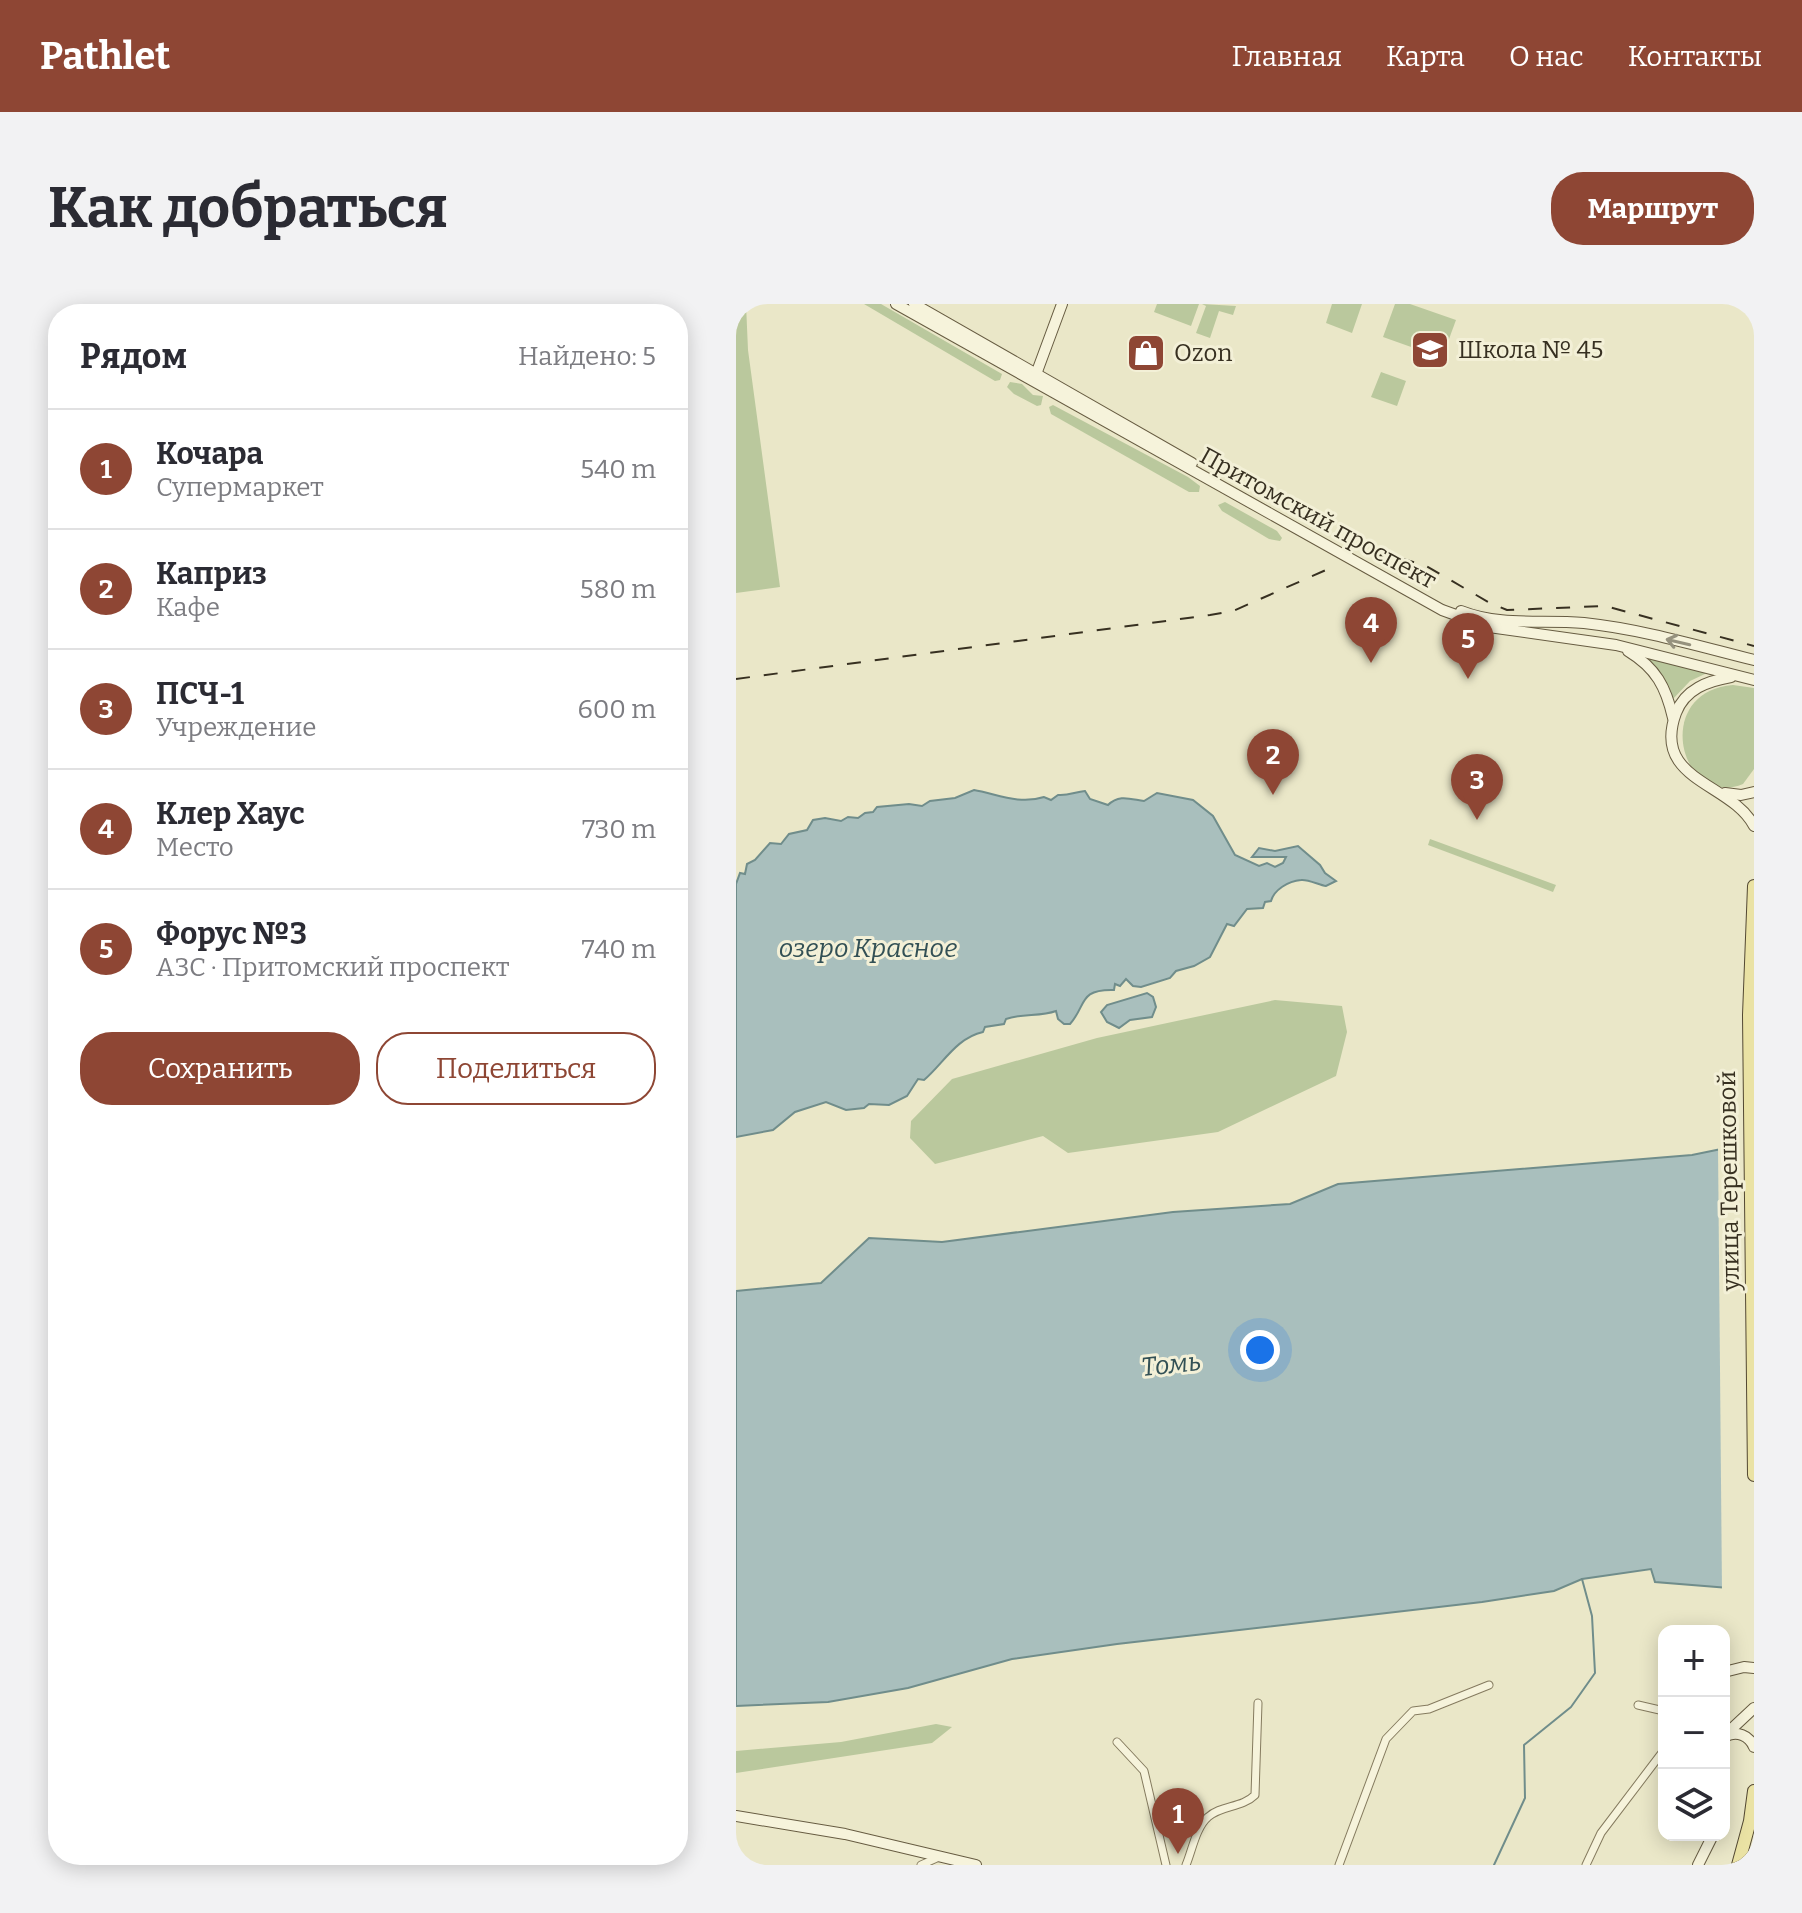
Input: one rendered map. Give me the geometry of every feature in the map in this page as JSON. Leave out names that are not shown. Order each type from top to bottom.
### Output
[{"type":"main road","name":"Притомский проспект","points":[[896,304],[1035,377],[1446,605],[1508,622],[1609,626],[1754,660]]},
{"type":"main road","name":"Притомский проспект","points":[[914,304],[1035,377],[1442,610],[1489,627],[1616,645],[1754,680]]},
{"type":"main road","points":[[1035,377],[1062,304]]},
{"type":"main road","points":[[1574,639],[1569,629],[1580,623]]},
{"type":"main road","points":[[1616,645],[1637,657],[1656,674],[1665,688],[1674,720],[1674,748],[1687,773],[1740,806],[1754,826]]},
{"type":"main road","points":[[1674,720],[1683,699],[1692,691],[1715,680],[1737,676]]},
{"type":"main road","points":[[1708,787],[1733,795],[1754,792]]},
{"type":"main road","name":"улица Терешковой","points":[[1754,886],[1749,1015],[1754,1475]]},
{"type":"main road","points":[[1730,1670],[1754,1668]]},
{"type":"main road","points":[[1730,1730],[1754,1708]]},
{"type":"main road","points":[[1730,1734],[1744,1736],[1751,1740],[1754,1747]]},
{"type":"main road","points":[[1738,1865],[1750,1821],[1754,1791]]},
{"type":"main road","points":[[736,1816],[799,1824],[976,1865]]},
{"type":"main road","points":[[1746,1865],[1754,1837]]},
{"type":"main road","points":[[1698,1865],[1707,1841]]},
{"type":"street","points":[[1339,1865],[1386,1739],[1413,1711],[1429,1709],[1489,1685]]},
{"type":"street","points":[[1186,1865],[1202,1823],[1210,1814],[1248,1802],[1255,1795],[1258,1703]]},
{"type":"street","points":[[1638,1705],[1658,1710]]},
{"type":"street","points":[[1117,1742],[1144,1771],[1166,1865]]},
{"type":"street","points":[[1586,1865],[1601,1833],[1658,1758]]},
{"type":"street","points":[[921,1865],[941,1856]]},
{"type":"green space","points":[[736,304],[746,304],[748,350],[780,587],[736,593]]},
{"type":"green space","points":[[864,304],[881,304],[1002,374],[1000,380],[995,381]]},
{"type":"green space","points":[[1157,304],[1199,304],[1191,326],[1154,312]]},
{"type":"green space","points":[[1202,304],[1236,306],[1233,315],[1219,311],[1210,338],[1196,333],[1206,306]]},
{"type":"green space","points":[[1332,304],[1362,304],[1352,333],[1326,323]]},
{"type":"green space","points":[[1395,304],[1410,304],[1456,320],[1442,358],[1383,337]]},
{"type":"green space","points":[[1381,372],[1406,381],[1397,406],[1371,397]]},
{"type":"green space","points":[[1010,382],[1022,384],[1033,395],[1043,396],[1041,405],[1037,406],[1014,394],[1007,387]]},
{"type":"green space","points":[[1053,405],[1188,477],[1200,486],[1199,492],[1189,492],[1051,414],[1049,407]]},
{"type":"green space","points":[[1225,502],[1277,531],[1282,538],[1280,541],[1269,539],[1222,511],[1218,505]]},
{"type":"green space","points":[[1639,655],[1707,673],[1690,681],[1672,700]]},
{"type":"green space","points":[[1733,685],[1754,688],[1754,769],[1743,784],[1721,787],[1704,780],[1691,766],[1684,747],[1683,726],[1691,707],[1707,692]]},
{"type":"green space","points":[[1430,839],[1556,885],[1553,892],[1428,845]]},
{"type":"green space","points":[[1275,1000],[1342,1006],[1347,1032],[1336,1076],[1218,1132],[1068,1153],[1043,1136],[935,1164],[910,1138],[911,1121],[952,1079],[1097,1038]]},
{"type":"green space","points":[[936,1724],[952,1727],[932,1743],[736,1773],[736,1751],[841,1742]]},
{"type":"water","name":"озеро Красное","points":[[974,790],[1026,800],[1044,797],[1051,800],[1058,795],[1085,791],[1090,799],[1108,805],[1121,798],[1144,801],[1157,793],[1193,800],[1213,816],[1235,855],[1259,866],[1267,863],[1275,867],[1283,863],[1286,857],[1252,857],[1259,848],[1275,851],[1298,846],[1336,881],[1326,886],[1304,880],[1287,884],[1275,893],[1271,901],[1265,902],[1263,908],[1247,909],[1234,926],[1227,924],[1210,957],[1176,971],[1170,978],[1141,987],[1133,986],[1126,979],[1120,986],[1115,984],[1114,990],[1094,992],[1070,1024],[1058,1019],[1056,1011],[1012,1017],[1006,1019],[1004,1024],[985,1027],[983,1032],[957,1046],[924,1080],[918,1079],[907,1096],[889,1105],[869,1104],[864,1108],[846,1110],[826,1102],[795,1112],[773,1130],[736,1137],[736,884],[740,873],[745,874],[747,864],[755,860],[770,843],[781,844],[789,834],[807,830],[813,820],[858,818],[877,807],[922,806],[930,801],[955,798]]},
{"type":"water","points":[[1147,993],[1153,997],[1156,1007],[1152,1017],[1130,1020],[1119,1028],[1107,1022],[1101,1012],[1107,1005]]},
{"type":"water","name":"Томь","points":[[1731,1147],[1754,1590],[1655,1582],[1651,1569],[1582,1579],[1554,1591],[1482,1602],[1012,1659],[908,1688],[828,1702],[736,1706],[736,1291],[821,1283],[869,1238],[942,1242],[1173,1212],[1290,1204],[1338,1184],[1692,1155]]},
{"type":"pier","points":[[1754,1142],[1754,1594],[1722,1592],[1718,1146]]},
{"type":"waterway","points":[[1494,1865],[1525,1798],[1524,1745],[1571,1707],[1595,1673],[1592,1616],[1582,1579]]},
{"type":"railway","points":[[1373,555],[1394,556],[1426,566],[1507,610],[1605,606],[1754,646]]},
{"type":"railway","points":[[736,679],[1233,611],[1335,566]]},
{"type":"place","name":"Школа № 45","points":[[1430,350]]},
{"type":"place","name":"Ozon","points":[[1146,353]]},
{"type":"place","name":"Клер Хаус","points":[[1371,663]]},
{"type":"place","name":"Форус №3","points":[[1468,679]]},
{"type":"place","name":"Каприз","points":[[1273,795]]},
{"type":"place","name":"ПСЧ-1","points":[[1477,820]]},
{"type":"place","name":"Кочара","points":[[1178,1854]]}]
